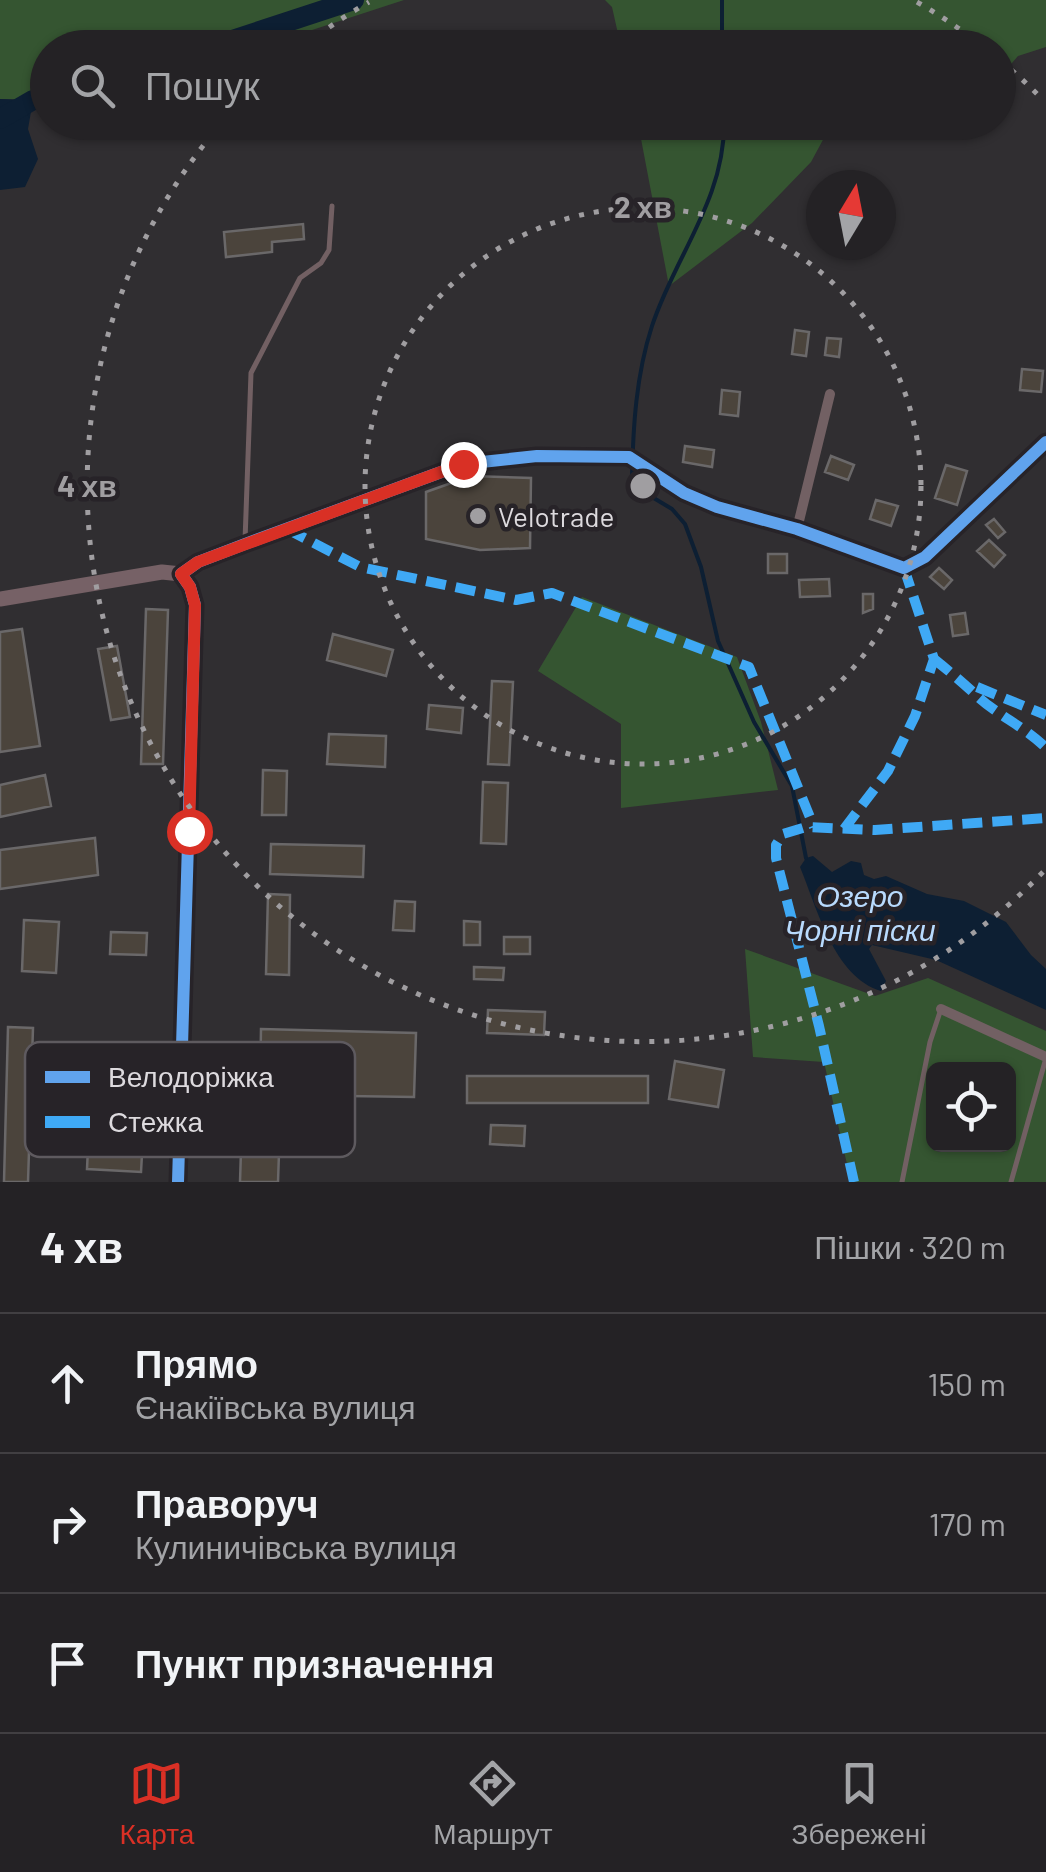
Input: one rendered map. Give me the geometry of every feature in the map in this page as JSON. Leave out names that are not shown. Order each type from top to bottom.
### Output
[{"type":"street","points":[[796,528],[830,394]]},
{"type":"street","points":[[0,599],[162,572],[181,574],[198,562],[463,464],[537,456],[629,458],[700,500],[796,528],[904,568],[925,557],[1046,442]]},
{"type":"street","points":[[181,574],[195,605],[182,1042]]},
{"type":"street","points":[[942,1009],[1046,1057]]},
{"type":"street","points":[[178,1182],[179,1157]]},
{"type":"lane","points":[[246,544],[251,372],[300,278],[322,263],[329,250],[332,206]]},
{"type":"lane","points":[[902,1182],[930,1042],[942,1009]]},
{"type":"lane","points":[[1011,1182],[1046,1057]]},
{"type":"green space","points":[[0,0],[404,0],[312,30],[30,30],[30,100],[0,99]]},
{"type":"green space","points":[[605,0],[1046,0],[1046,47],[1016,58],[1016,30],[617,30],[612,7]]},
{"type":"green space","points":[[641,140],[823,140],[811,162],[752,223],[669,286]]},
{"type":"green space","points":[[582,597],[737,657],[761,722],[778,790],[621,808],[621,724],[538,671]]},
{"type":"green space","points":[[745,949],[875,996],[928,978],[1046,1031],[1046,1182],[851,1182],[824,1062],[753,1057]]},
{"type":"water","points":[[0,99],[30,100],[28,129],[38,159],[25,187],[0,190]]},
{"type":"water","name":"Озеро Чорні піски","points":[[813,856],[832,872],[851,861],[861,863],[864,875],[874,879],[886,876],[927,894],[964,901],[1006,922],[1046,969],[1046,1010],[936,960],[872,945],[869,949],[886,981],[881,991],[865,983],[839,956],[821,921],[800,867]]},
{"type":"building","points":[[303,224],[304,239],[272,242],[272,252],[226,257],[224,232]]},
{"type":"building","points":[[795,330],[809,332],[806,356],[792,354]]},
{"type":"building","points":[[827,338],[841,339],[839,357],[825,355]]},
{"type":"building","points":[[1022,369],[1043,371],[1041,392],[1020,390]]},
{"type":"building","points":[[722,390],[740,392],[738,416],[720,414]]},
{"type":"building","points":[[685,446],[714,450],[712,467],[683,462]]},
{"type":"building","points":[[831,456],[854,465],[848,480],[825,472]]},
{"type":"building","points":[[946,465],[967,471],[957,505],[935,498]]},
{"type":"building","name":"Velotrade","points":[[471,476],[531,478],[530,548],[480,550],[426,539],[426,492]]},
{"type":"building","points":[[876,500],[898,506],[891,526],[870,519]]},
{"type":"building","points":[[994,519],[1005,532],[998,538],[986,525]]},
{"type":"building","points":[[989,540],[1005,555],[994,567],[977,551]]},
{"type":"building","points":[[768,554],[787,554],[787,573],[768,573]]},
{"type":"building","points":[[939,568],[952,580],[944,589],[930,577]]},
{"type":"building","points":[[829,579],[830,596],[800,597],[799,580]]},
{"type":"building","points":[[863,594],[873,594],[873,609],[863,613]]},
{"type":"building","points":[[146,609],[168,610],[163,764],[141,764]]},
{"type":"building","points":[[965,613],[968,634],[953,636],[950,615]]},
{"type":"building","points":[[22,629],[40,746],[0,752],[0,632]]},
{"type":"building","points":[[333,634],[393,650],[386,676],[327,660]]},
{"type":"building","points":[[117,646],[130,717],[111,720],[98,649]]},
{"type":"building","points":[[492,681],[513,682],[509,765],[488,764]]},
{"type":"building","points":[[429,705],[463,708],[461,733],[427,729]]},
{"type":"building","points":[[329,734],[386,736],[385,767],[327,764]]},
{"type":"building","points":[[263,770],[287,771],[286,815],[262,815]]},
{"type":"building","points":[[45,775],[51,806],[0,817],[0,785]]},
{"type":"building","points":[[483,782],[508,783],[506,844],[481,843]]},
{"type":"building","points":[[95,838],[98,875],[0,889],[0,850]]},
{"type":"building","points":[[271,844],[364,846],[363,877],[270,874]]},
{"type":"building","points":[[268,894],[290,895],[289,975],[266,974]]},
{"type":"building","points":[[395,901],[415,902],[414,931],[393,930]]},
{"type":"building","points":[[24,920],[59,922],[56,973],[22,971]]},
{"type":"building","points":[[464,921],[480,922],[480,945],[464,945]]},
{"type":"building","points":[[111,932],[147,933],[146,955],[110,954]]},
{"type":"building","points":[[504,937],[530,937],[530,954],[504,954]]},
{"type":"building","points":[[474,967],[504,968],[503,980],[474,979]]},
{"type":"building","points":[[488,1010],[545,1012],[544,1035],[487,1033]]},
{"type":"building","points":[[8,1027],[33,1028],[33,1042],[25,1042],[28,1182],[4,1182]]},
{"type":"building","points":[[261,1029],[416,1033],[414,1097],[355,1096],[355,1042],[261,1042]]},
{"type":"building","points":[[675,1061],[724,1070],[718,1107],[669,1099]]},
{"type":"building","points":[[467,1076],[648,1076],[648,1103],[467,1103]]},
{"type":"building","points":[[491,1125],[525,1126],[524,1146],[490,1144]]},
{"type":"building","points":[[88,1157],[142,1157],[141,1172],[87,1169]]},
{"type":"building","points":[[241,1157],[279,1157],[278,1182],[240,1182]]},
{"type":"waterway","points":[[263,30],[354,0]]},
{"type":"waterway","points":[[722,0],[722,30]]},
{"type":"waterway","points":[[0,119],[30,102]]},
{"type":"waterway","points":[[723,140],[708,202],[662,300],[642,363],[632,479],[637,488],[672,509],[685,524],[701,567],[718,641],[754,722],[792,786],[806,858]]},
{"type":"marked path","points":[[287,529],[360,567],[516,600],[552,593],[749,667],[814,827]]},
{"type":"marked path","points":[[844,829],[888,771],[915,716],[934,659],[904,568]]},
{"type":"marked path","points":[[934,659],[1046,748]]},
{"type":"marked path","points":[[977,687],[1046,715]]},
{"type":"marked path","points":[[854,1182],[776,845],[783,834],[806,827],[875,830],[1046,818]]},
{"type":"cycle path","points":[[182,1042],[195,605],[181,574],[198,562],[463,464],[537,456],[629,457],[684,493],[717,507],[797,529],[904,568],[925,557],[1046,442]]},
{"type":"cycle path","points":[[178,1182],[179,1157]]},
{"type":"place","name":"Velotrade","points":[[478,516]]},
{"type":"route","points":[[189,831],[195,605],[181,574],[198,562],[463,464]]}]
